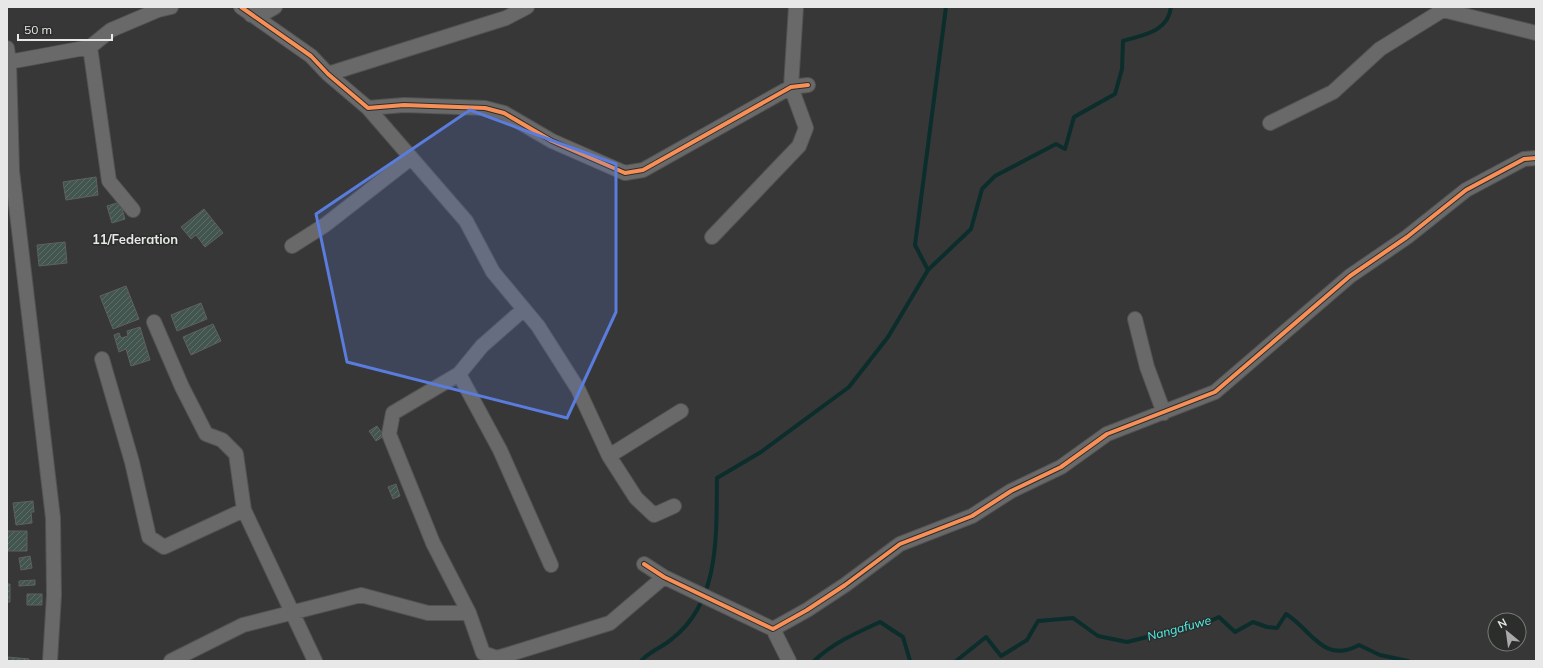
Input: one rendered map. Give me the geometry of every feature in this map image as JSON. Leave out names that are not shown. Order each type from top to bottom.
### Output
[{"type":"street","points":[[9,62],[90,47],[111,30],[158,10],[171,7]]},
{"type":"street","points":[[246,11],[268,11],[275,7]]},
{"type":"street","points":[[328,74],[506,18],[527,7]]},
{"type":"street","points":[[712,237],[799,146],[806,128],[791,87],[796,7]]},
{"type":"street","points":[[1270,123],[1333,92],[1380,49],[1443,10],[1536,33]]},
{"type":"street","points":[[246,11],[311,56],[328,74],[368,108],[466,222],[493,272],[538,326],[578,389],[609,456],[636,498],[654,515],[674,506]]},
{"type":"street","points":[[90,47],[110,181],[133,210]]},
{"type":"street","points":[[7,48],[9,62],[12,171],[53,518],[54,595],[50,661]]},
{"type":"street","points":[[368,108],[404,105],[491,110],[504,113],[552,141],[625,173],[643,170],[791,87],[808,85]]},
{"type":"street","points":[[292,246],[325,225],[411,158]]},
{"type":"street","points":[[773,628],[807,610],[845,585],[900,544],[972,516],[1011,491],[1061,467],[1107,434],[1164,414],[1215,392],[1350,276],[1407,237],[1466,190],[1524,159],[1536,158]]},
{"type":"street","points":[[524,309],[482,346],[460,374],[393,414],[389,434],[433,543],[469,614],[483,653],[497,658],[610,623],[664,577]]},
{"type":"street","points":[[1135,319],[1147,368],[1164,414]]},
{"type":"street","points":[[154,322],[182,387],[206,434],[222,440],[236,454],[244,510],[315,661]]},
{"type":"street","points":[[102,359],[132,462],[148,537],[164,547],[244,510]]},
{"type":"street","points":[[460,374],[500,450],[551,565]]},
{"type":"street","points":[[609,456],[681,411]]},
{"type":"street","points":[[644,564],[664,577],[773,628],[789,661]]},
{"type":"street","points":[[171,661],[242,625],[362,595],[428,613],[469,614]]},
{"type":"highlighted area","points":[[470,110],[616,164],[616,312],[567,418],[347,362],[316,214]]},
{"type":"building","points":[[96,177],[98,195],[66,200],[63,182]]},
{"type":"building","points":[[120,202],[125,219],[112,223],[107,206]]},
{"type":"building","points":[[204,209],[223,233],[205,247],[196,235],[191,239],[181,227]]},
{"type":"building","points":[[65,242],[67,263],[39,266],[37,245]]},
{"type":"building","points":[[126,286],[139,319],[113,329],[100,296]]},
{"type":"building","points":[[201,303],[207,319],[177,331],[171,315]]},
{"type":"building","points":[[213,324],[221,341],[191,355],[183,337]]},
{"type":"building","points":[[140,327],[150,360],[131,366],[126,349],[119,352],[114,335],[119,333],[121,338],[128,336],[127,331]]},
{"type":"building","points":[[377,426],[384,436],[376,441],[369,431]]},
{"type":"building","points":[[396,484],[400,496],[393,499],[388,487]]},
{"type":"building","points":[[33,501],[34,512],[31,512],[32,523],[16,525],[13,503]]},
{"type":"building","points":[[7,531],[27,531],[27,551],[7,551]]},
{"type":"building","points":[[30,556],[32,568],[21,570],[19,558]]},
{"type":"building","points":[[35,580],[35,585],[19,586],[19,581]]},
{"type":"building","points":[[7,584],[10,584],[10,602],[7,602]]},
{"type":"building","points":[[27,594],[42,594],[42,605],[27,605]]},
{"type":"building","points":[[7,657],[29,659],[29,661],[7,661]]},
{"type":"waterway","points":[[928,270],[915,245],[946,7]]},
{"type":"waterway","points":[[641,661],[673,638],[689,622],[700,605],[708,585],[713,564],[717,478],[761,452],[849,387],[888,337],[928,270],[971,229],[982,189],[995,176],[1056,144],[1065,149],[1074,117],[1115,94],[1122,69],[1123,41],[1146,34],[1160,27],[1169,15],[1171,7]]},
{"type":"waterway","name":"Nangafuwe","points":[[956,661],[986,637],[1001,656],[1027,640],[1038,621],[1073,618],[1098,636],[1127,642],[1208,622],[1219,617],[1235,632],[1253,622],[1267,627],[1277,628],[1286,614],[1295,620],[1318,643],[1327,648],[1336,651],[1347,650],[1359,645],[1380,655],[1408,661]]},
{"type":"waterway","name":"Nangafuwe","points":[[814,661],[837,644],[880,622],[903,637],[910,661]]},
{"type":"cycle path","points":[[241,7],[311,56],[328,74],[368,108],[404,105],[485,108],[504,113],[552,141],[625,173],[643,170],[791,87],[808,85]]},
{"type":"cycle path","points":[[644,564],[664,577],[773,629],[807,610],[845,585],[900,544],[972,516],[1011,491],[1061,467],[1107,434],[1215,392],[1350,276],[1407,237],[1466,190],[1524,159],[1536,158]]},
{"type":"district","name":"11/Federation","points":[[135,239]]}]
